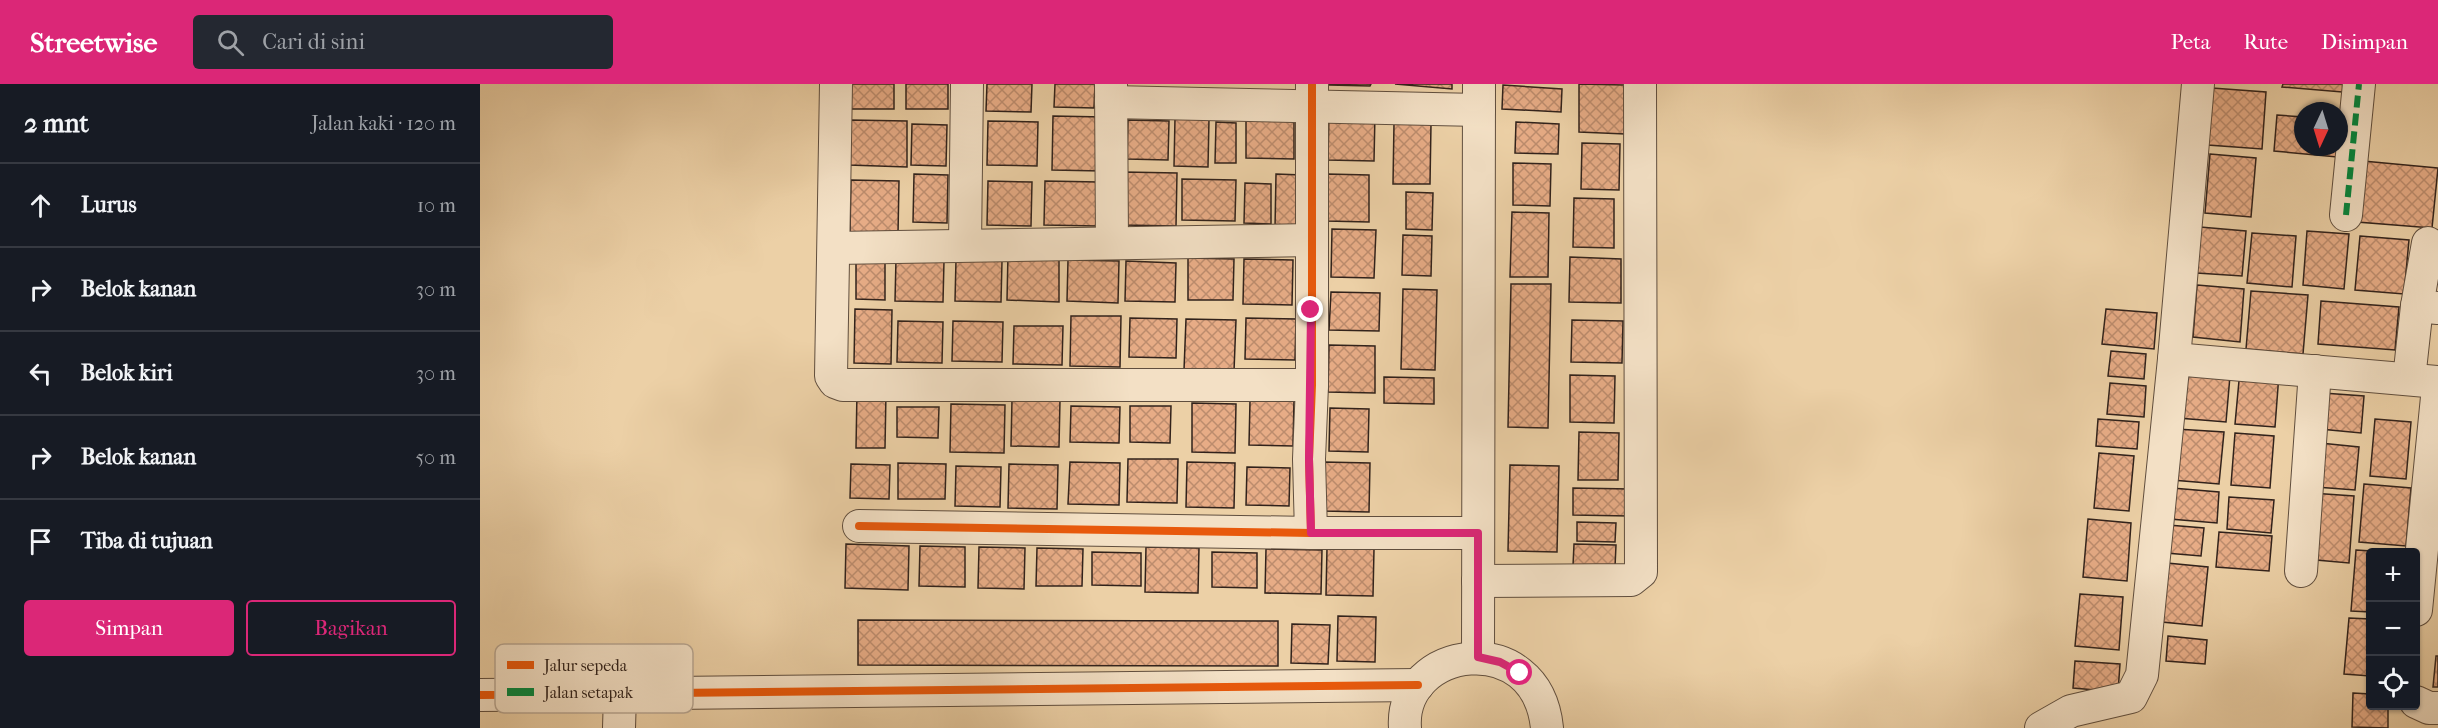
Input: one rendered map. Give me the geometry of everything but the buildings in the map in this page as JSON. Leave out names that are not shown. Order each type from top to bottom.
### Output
[{"type":"street","points":[[836,84],[835,248],[831,376],[835,382],[843,385],[1311,385]]},
{"type":"street","points":[[965,245],[967,84]]},
{"type":"street","points":[[1478,581],[1631,580],[1641,572],[1640,84]]},
{"type":"street","points":[[2041,728],[2072,711],[2130,698],[2142,675],[2174,359],[2198,84]]},
{"type":"street","points":[[2346,215],[2360,84]]},
{"type":"street","points":[[1112,243],[1111,93],[1479,97],[1478,657]]},
{"type":"street","points":[[1311,533],[1309,459],[1312,95]]},
{"type":"street","points":[[835,248],[1312,240]]},
{"type":"street","points":[[2415,602],[2428,383],[2427,243]]},
{"type":"street","points":[[2174,359],[2428,383]]},
{"type":"street","points":[[2301,572],[2315,371]]},
{"type":"street","points":[[859,526],[1311,533],[1478,533]]},
{"type":"street","points":[[1405,728],[1408,703],[1418,685],[1435,669],[1455,660],[1478,657],[1500,662],[1520,673],[1535,689],[1545,710],[1547,728]]},
{"type":"street","points":[[693,694],[1418,685]]},
{"type":"street","points":[[2420,704],[2429,708],[2438,708]]},
{"type":"street","points":[[619,713],[619,728]]},
{"type":"marked path","points":[[2346,215],[2359,84]]},
{"type":"cycle path","points":[[859,526],[1311,533],[1309,459],[1312,385],[1312,84]]},
{"type":"cycle path","points":[[693,693],[1418,685]]},
{"type":"cycle path","points":[[480,695],[495,695]]},
{"type":"route","points":[[1311,310],[1309,459],[1311,533],[1478,533],[1478,657],[1500,662],[1520,673]]}]
